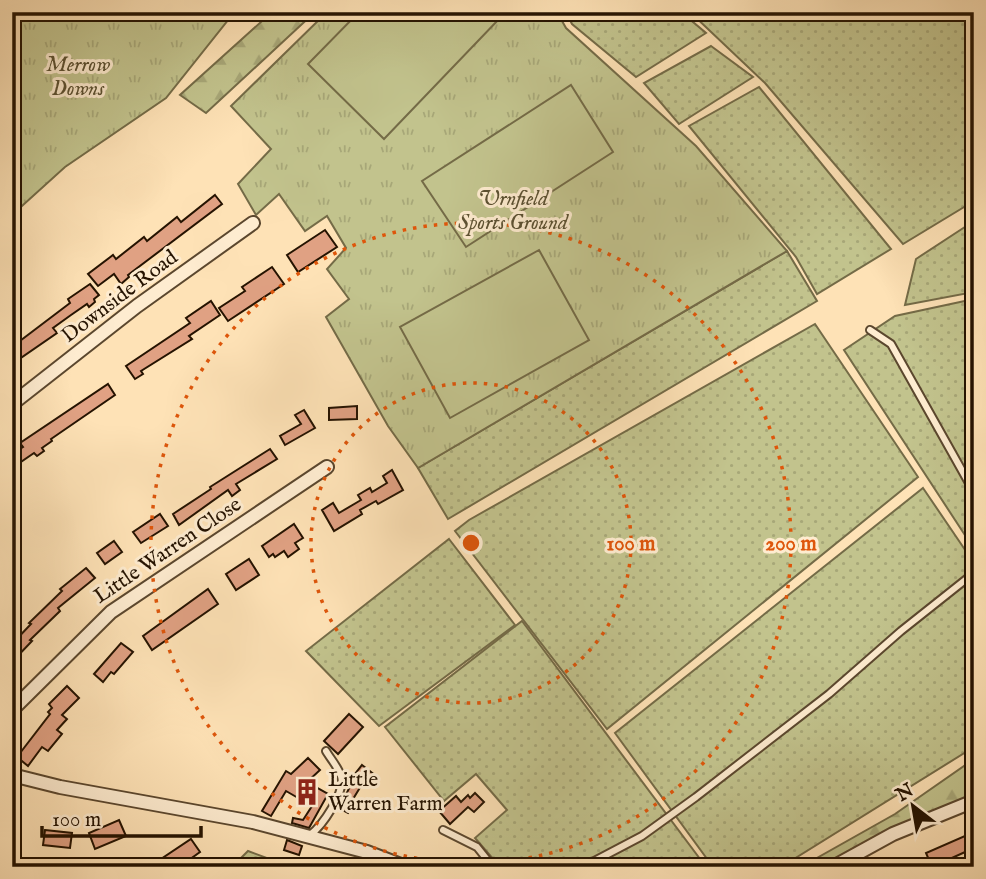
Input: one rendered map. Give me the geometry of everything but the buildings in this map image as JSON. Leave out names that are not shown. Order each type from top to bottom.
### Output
[{"type":"street","name":"Downside Road","points":[[12,404],[137,306],[253,223]]},
{"type":"street","name":"Little Warren Close","points":[[12,710],[111,611],[327,467]]},
{"type":"street","points":[[12,775],[81,791],[253,822],[367,852],[406,867]]},
{"type":"street","points":[[833,867],[893,834],[974,801]]},
{"type":"lane","points":[[870,330],[891,344],[974,492]]},
{"type":"lane","points":[[583,867],[642,836],[696,797],[829,694],[901,631],[974,573]]},
{"type":"lane","points":[[308,836],[321,826],[341,785],[340,774],[326,751]]},
{"type":"lane","points":[[443,830],[477,847],[493,867]]},
{"type":"green space","name":"Merrow Downs","points":[[12,12],[237,12],[166,98],[65,167],[12,215]]},
{"type":"green space","points":[[272,12],[315,12],[206,113],[180,95]]},
{"type":"green space","name":"Urnfield Sports Ground","points":[[327,12],[557,12],[566,28],[696,146],[787,251],[418,468],[388,426],[326,317],[349,299],[327,269],[346,248],[327,216],[305,231],[279,194],[256,215],[238,184],[271,149],[231,106]]},
{"type":"green space","points":[[359,12],[494,12],[500,18],[384,139],[308,64]]},
{"type":"green space","points":[[566,12],[681,12],[706,33],[636,77],[572,24]]},
{"type":"green space","points":[[690,12],[974,12],[974,201],[903,244],[765,83]]},
{"type":"green space","points":[[711,46],[753,77],[679,124],[644,83]]},
{"type":"green space","points":[[571,85],[613,152],[466,247],[422,181]]},
{"type":"green space","points":[[759,87],[891,249],[817,294],[796,257],[689,126]]},
{"type":"green space","points":[[974,221],[974,292],[905,305],[916,259]]},
{"type":"green space","points":[[539,250],[589,340],[450,418],[400,327]]},
{"type":"green space","points":[[787,251],[817,301],[448,519],[418,468]]},
{"type":"green space","points":[[974,299],[974,549],[844,350],[895,316]]},
{"type":"green space","points":[[815,324],[918,477],[607,729],[455,531],[469,520]]},
{"type":"green space","points":[[923,488],[974,563],[974,747],[781,867],[713,867],[615,733]]},
{"type":"green space","points":[[449,539],[515,625],[379,726],[306,651]]},
{"type":"green space","points":[[522,621],[706,867],[500,867],[475,838],[507,810],[476,774],[444,801],[385,727]]},
{"type":"green space","points":[[974,759],[974,796],[891,830],[823,867],[801,867],[895,814]]},
{"type":"green space","points":[[248,851],[291,867],[232,867]]},
{"type":"place","name":"Little Warren Farm","points":[[307,792]]}]
